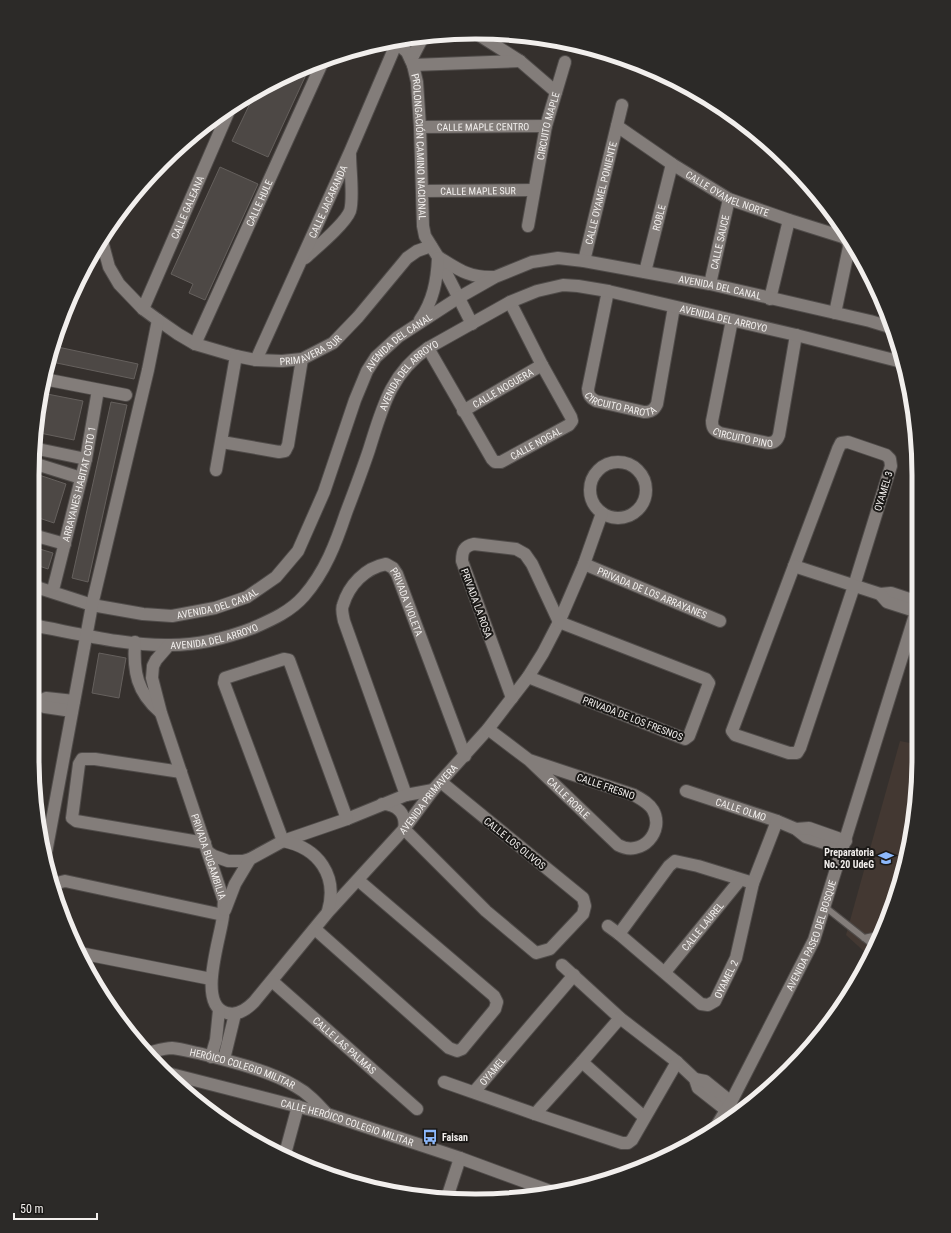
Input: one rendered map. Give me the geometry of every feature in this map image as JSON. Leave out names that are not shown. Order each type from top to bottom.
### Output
[{"type":"street","points":[[486,39],[520,61],[556,92]]},
{"type":"street","points":[[420,43],[412,62],[520,61]]},
{"type":"street","name":"PROLONGACIÓN CAMINO NACIONAL","points":[[400,46],[407,52],[412,62],[417,82],[423,192],[423,226],[425,236],[438,257],[472,324]]},
{"type":"street","name":"CALLE JACARANDA","points":[[256,360],[350,152],[393,47]]},
{"type":"street","name":"CIRCUITO MAPLE","points":[[528,226],[546,126],[565,62]]},
{"type":"street","name":"CALLE HULE","points":[[195,344],[320,68]]},
{"type":"street","points":[[617,126],[622,105]]},
{"type":"street","name":"CALLE GALEANA","points":[[143,308],[226,118]]},
{"type":"street","name":"CALLE MAPLE CENTRO","points":[[420,127],[546,126]]},
{"type":"street","name":"CALLE OYAMEL NORTE","points":[[617,126],[672,164],[729,199],[840,236]]},
{"type":"street","name":"CALLE OYAMEL PONIENTE","points":[[584,261],[617,126]]},
{"type":"street","points":[[300,263],[345,220],[350,211],[350,152]]},
{"type":"street","name":"ROBLE","points":[[645,272],[672,164]]},
{"type":"street","name":"CALLE MAPLE SUR","points":[[423,192],[534,190]]},
{"type":"street","name":"CALLE SAUCE","points":[[710,284],[729,199]]},
{"type":"street","points":[[770,299],[789,220]]},
{"type":"street","name":"PRIMAVERA SUR","points":[[158,320],[195,344],[236,356],[256,360],[282,361],[302,359],[333,343],[358,317],[407,258],[431,246]]},
{"type":"street","points":[[47,845],[92,605],[148,370],[158,320],[126,292],[113,276],[105,258],[103,248]]},
{"type":"street","name":"CALLE OYAMEL NORTE","points":[[835,314],[849,249]]},
{"type":"street","points":[[418,323],[434,292],[438,257]]},
{"type":"street","name":"PROLONGACIÓN CAMINO NACIONAL","points":[[438,257],[467,274],[483,277],[495,277]]},
{"type":"street","name":"AVENIDA DEL CANAL","points":[[39,588],[92,605],[143,614],[172,616],[215,608],[247,597],[276,577],[298,551],[324,492],[355,400],[367,371],[376,358],[398,337],[446,305],[495,277],[532,262],[558,258],[645,272],[710,284],[886,326]]},
{"type":"street","name":"AVENIDA DEL ARROYO","points":[[39,626],[135,642],[169,645],[215,639],[247,630],[278,617],[292,608],[303,597],[321,572],[334,546],[360,477],[386,399],[405,368],[416,356],[428,348],[510,302],[537,290],[563,285],[608,291],[796,335],[896,361]]},
{"type":"street","name":"CIRCUITO PAROTA","points":[[608,291],[588,389],[588,394],[596,401],[644,412],[650,412],[654,409],[657,404],[674,307]]},
{"type":"street","name":"CALLE NOGAL","points":[[428,348],[463,411],[492,459],[496,462],[501,462],[569,425],[572,421],[571,417],[542,365],[510,302]]},
{"type":"street","name":"CIRCUITO PINO","points":[[732,320],[712,421],[712,426],[715,431],[720,433],[768,443],[773,443],[777,440],[796,335]]},
{"type":"street","points":[[216,470],[236,356]]},
{"type":"street","points":[[222,442],[279,452],[285,451],[288,445],[302,359]]},
{"type":"street","name":"CALLE NOGUERA","points":[[463,411],[542,365]]},
{"type":"street","points":[[50,380],[126,395]]},
{"type":"street","name":"ARRAYANES HABITAT COTO 1","points":[[39,537],[66,544],[86,459],[98,390]]},
{"type":"street","name":"OYAMEL 3","points":[[848,442],[886,454],[890,459],[891,466],[854,586],[800,748],[797,753],[782,751],[735,735],[732,731],[838,449],[841,443],[848,442]]},
{"type":"street","points":[[40,449],[86,459]]},
{"type":"street","points":[[618,462],[632,466],[642,475],[645,481],[646,495],[644,502],[635,513],[622,518],[608,516],[602,513],[597,508],[590,496],[590,489],[594,475],[599,470],[611,463],[618,462]]},
{"type":"street","points":[[39,465],[81,478]]},
{"type":"street","name":"AVENIDA PRIMAVERA","points":[[235,1014],[249,1007],[272,981],[328,912],[404,829],[437,786],[488,730],[528,677],[543,653],[559,622],[584,564],[602,513]]},
{"type":"street","points":[[54,586],[66,544]]},
{"type":"street","name":"PRIVADA LA ROSA","points":[[512,698],[462,561],[464,549],[468,545],[474,544],[516,549],[525,554],[532,564],[559,622]]},
{"type":"street","name":"PRIVADA VIOLETA","points":[[406,795],[344,620],[342,606],[354,584],[365,573],[376,566],[386,564],[393,568],[397,574],[465,756]]},
{"type":"street","name":"PRIVADA DE LOS ARRAYANES","points":[[584,564],[720,621]]},
{"type":"street","points":[[794,566],[880,594],[891,593],[912,600]]},
{"type":"street","points":[[880,594],[888,602],[912,610]]},
{"type":"street","name":"PRIVADA DE LOS FRESNOS","points":[[528,677],[683,739],[688,738],[709,686],[708,681],[559,622]]},
{"type":"street","name":"AVENIDA PASEO DEL BOSQUE","points":[[722,1117],[814,940],[912,625]]},
{"type":"street","name":"PRIVADA BUGAMBILIA","points":[[135,642],[134,664],[138,682],[148,699],[161,713]]},
{"type":"street","name":"PRIVADA BUGAMBILIA","points":[[169,645],[156,660],[153,666],[152,678],[161,713],[224,901],[223,915],[211,979],[212,998],[219,1010]]},
{"type":"street","points":[[283,841],[224,682],[228,676],[284,659],[289,660],[347,819]]},
{"type":"street","points":[[39,704],[46,708],[73,706]]},
{"type":"street","name":"CALLE ROBLE","points":[[488,730],[529,760],[618,845],[624,848],[635,849],[644,845],[651,837]]},
{"type":"street","points":[[181,772],[95,759],[82,759],[79,764],[72,818],[76,821],[207,848],[214,856],[228,861],[235,861],[250,859],[283,841],[347,819],[406,795],[437,786]]},
{"type":"street","name":"CALLE FRESNO","points":[[529,760],[634,795],[644,800],[651,807],[655,816],[655,828],[651,837]]},
{"type":"street","name":"CALLE LOS OLIVOS","points":[[404,829],[486,911],[536,954],[550,949],[583,914],[585,906],[583,898],[437,786]]},
{"type":"street","name":"CALLE OLMO","points":[[686,792],[777,821],[796,829],[809,828],[844,845]]},
{"type":"street","points":[[382,804],[392,805],[400,810],[404,819],[404,829]]},
{"type":"street","name":"OYAMEL 2","points":[[608,926],[620,934],[701,1004],[708,1005],[715,1001],[736,958],[753,883],[777,821]]},
{"type":"street","points":[[283,841],[299,845],[306,849],[318,859],[323,866],[331,888],[328,912]]},
{"type":"street","points":[[58,883],[65,881],[223,915],[235,884],[250,859]]},
{"type":"street","points":[[620,934],[669,866],[675,861],[698,866],[753,883]]},
{"type":"street","points":[[315,929],[449,1048],[457,1051],[462,1049],[495,1009],[497,1002],[494,996],[358,880]]},
{"type":"street","name":"CALLE LAUREL","points":[[665,972],[740,880]]},
{"type":"street","points":[[86,954],[211,979]]},
{"type":"street","points":[[562,965],[620,1018],[677,1062],[695,1079],[698,1088],[729,1106]]},
{"type":"street","name":"OYAMEL","points":[[574,975],[474,1092],[534,1114],[622,1143],[628,1143],[632,1140],[677,1062]]},
{"type":"street","name":"CALLE LAS PALMAS","points":[[272,981],[417,1109]]},
{"type":"street","points":[[211,1057],[216,1040],[219,1010],[228,1014],[235,1014],[224,1060]]},
{"type":"street","points":[[534,1114],[620,1018]]},
{"type":"street","name":"HERÓICO COLEGIO MILITAR","points":[[154,1052],[172,1048],[224,1060],[274,1076],[294,1085],[313,1099],[327,1114]]},
{"type":"street","points":[[582,1062],[644,1117]]},
{"type":"street","name":"CALLE HERÓICO COLEGIO MILITAR","points":[[177,1076],[327,1114],[460,1158],[543,1188]]},
{"type":"street","points":[[444,1082],[474,1092]]},
{"type":"street","points":[[286,1151],[298,1106]]},
{"type":"street","points":[[449,1193],[460,1158]]},
{"type":"lane","points":[[825,907],[871,943]]},
{"type":"lane","points":[[864,938],[874,936]]},
{"type":"shaded area","name":"Preparatoria No. 20 UdeG","points":[[900,741],[912,743],[911,786],[904,843],[889,898],[879,925],[866,953],[846,935]]},
{"type":"building","points":[[307,72],[268,157],[232,141],[251,101]]},
{"type":"building","points":[[220,167],[258,184],[205,300],[189,293],[193,284],[171,274]]},
{"type":"building","points":[[59,347],[138,364],[134,379],[54,362]]},
{"type":"building","points":[[46,394],[83,401],[74,440],[41,433]]},
{"type":"building","points":[[111,402],[127,405],[88,582],[72,578]]},
{"type":"building","points":[[39,475],[66,484],[54,523],[39,518]]},
{"type":"building","points":[[39,549],[53,553],[48,569],[39,566]]},
{"type":"building","points":[[99,653],[126,658],[119,698],[92,693]]},
{"type":"place","name":"Preparatoria No. 20 UdeG","points":[[886,858]]},
{"type":"place","name":"Faisan","points":[[430,1137]]}]
